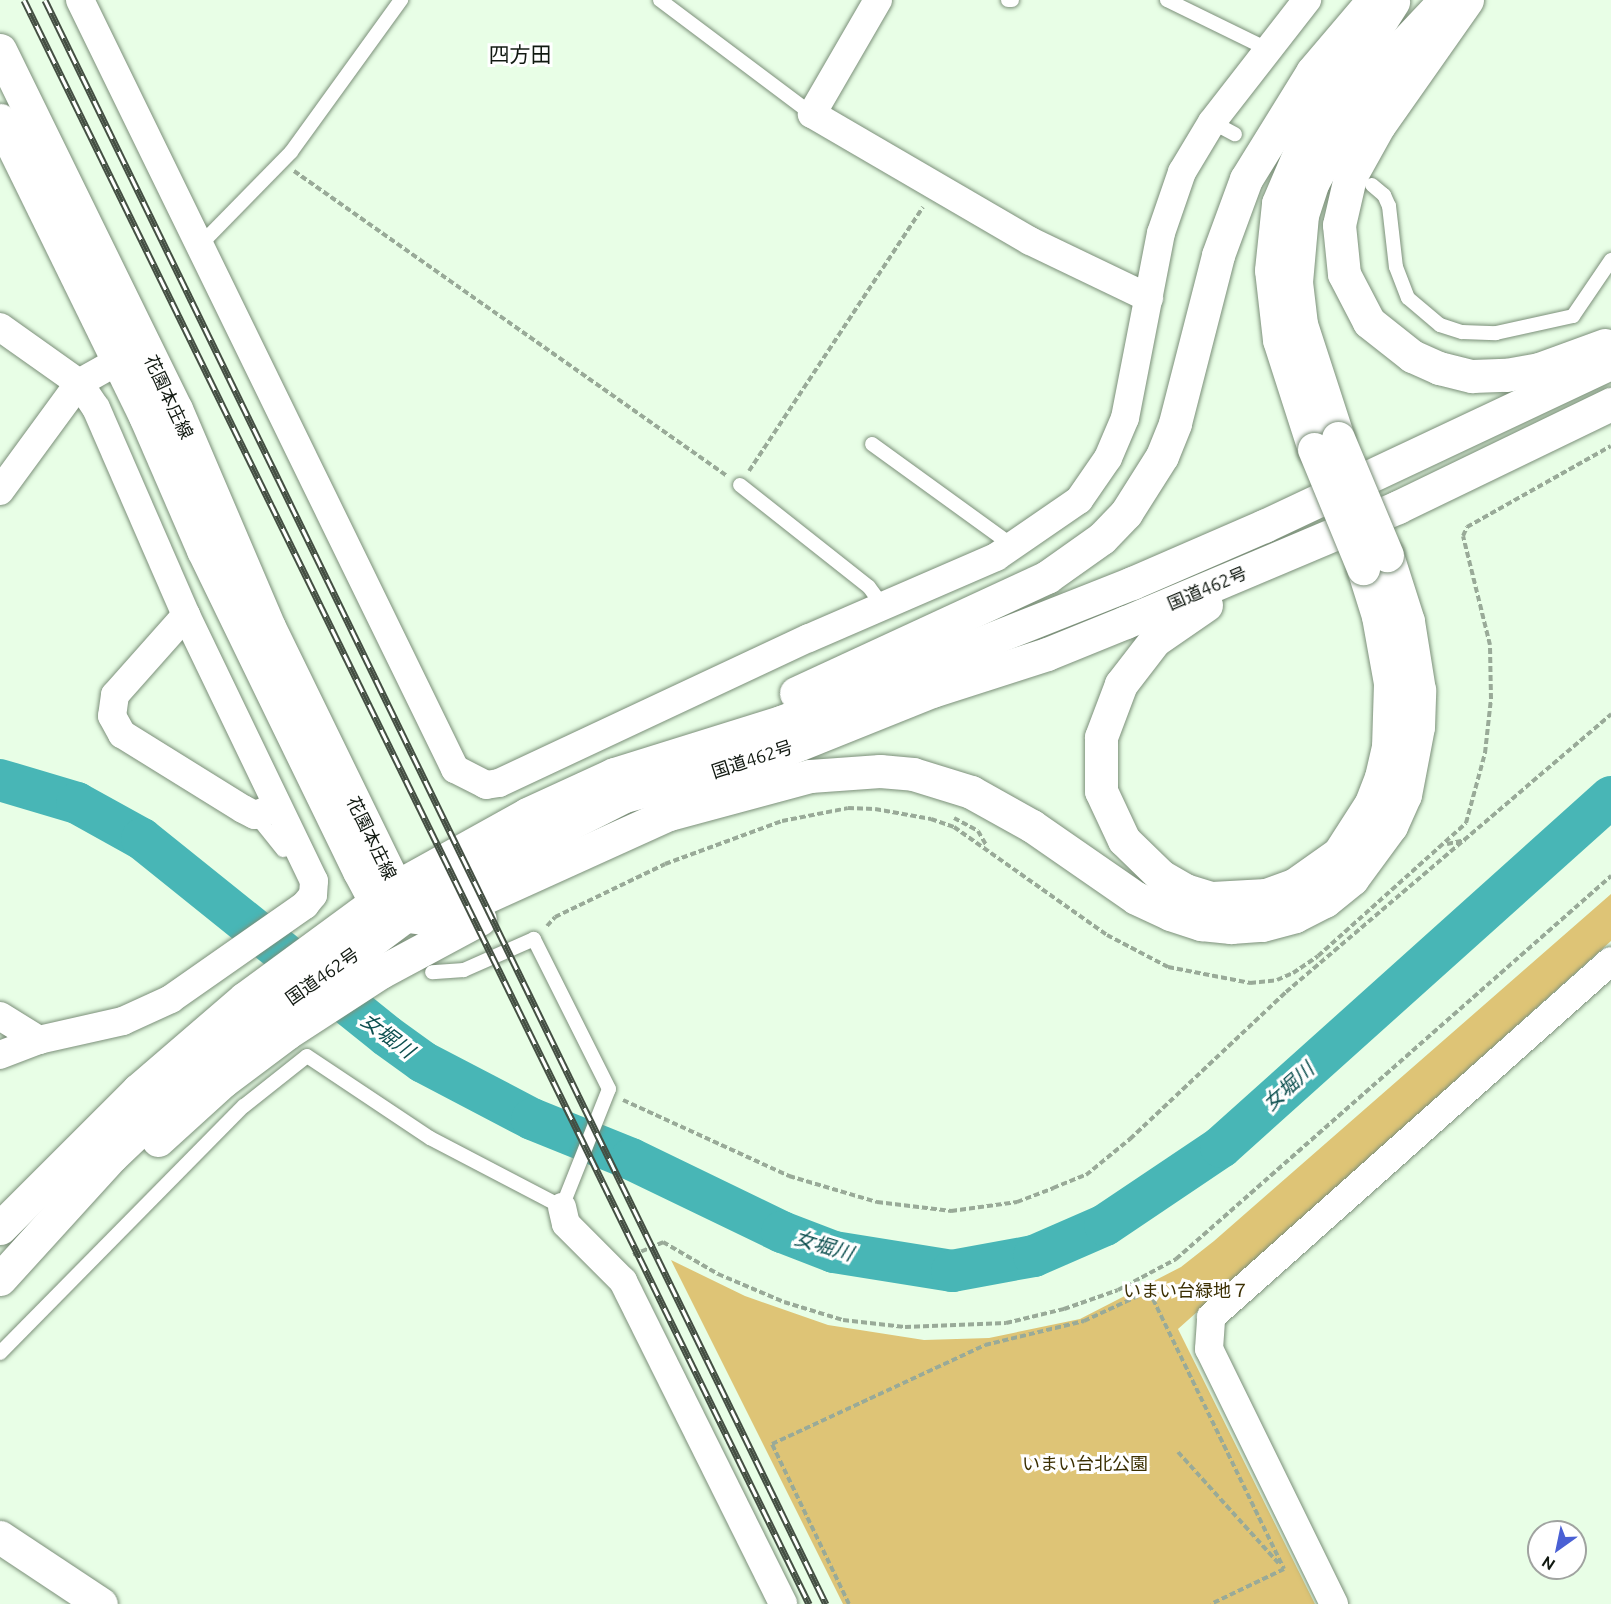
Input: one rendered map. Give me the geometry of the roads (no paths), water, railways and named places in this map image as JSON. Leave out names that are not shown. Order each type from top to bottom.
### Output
[{"type":"main road","points":[[614,774],[1017,594],[1077,559],[1102,538],[1126,513],[1162,456],[1186,388],[1218,255],[1246,179],[1312,72],[1373,0]]},
{"type":"main road","points":[[390,901],[428,919],[446,915],[669,814],[770,786],[848,772],[914,774],[942,781],[1002,807],[1136,898],[1170,914],[1201,924],[1231,927],[1262,925],[1295,916],[1325,901],[1352,879],[1391,826],[1405,795],[1418,727],[1419,690],[1408,621],[1375,561],[1326,443],[1279,340],[1271,270],[1276,214],[1289,173],[1305,140],[1394,0]]},
{"type":"main road","points":[[1326,443],[1301,324],[1296,282],[1302,215],[1313,182],[1346,120],[1396,52],[1445,0]]},
{"type":"main road","points":[[1467,0],[1379,125],[1350,177],[1339,225],[1344,274],[1369,322],[1412,356],[1439,369],[1472,376],[1506,375],[1539,369],[1611,342]]},
{"type":"main road","name":"花園本庄線","points":[[0,50],[176,409],[390,901]]},
{"type":"main road","name":"花園本庄線","points":[[0,120],[118,361],[203,550],[390,901]]},
{"type":"main road","name":"国道462号","points":[[0,1228],[122,1105],[266,1016],[357,952],[390,901],[527,814],[614,774],[781,722],[1132,583],[1264,526],[1611,363]]},
{"type":"main road","points":[[1375,561],[1386,649],[1391,716],[1381,777],[1356,830],[1339,853],[1317,872],[1266,895],[1212,898],[1185,890],[1161,876],[1140,859],[1110,818],[1101,791],[1098,765],[1108,710],[1126,676],[1155,640],[1204,606],[1427,505],[1598,412]]},
{"type":"main road","name":"国道462号","points":[[390,901],[506,854],[624,796],[760,760],[932,691],[1047,654],[1398,507],[1598,412]]},
{"type":"main road","points":[[0,1299],[166,1132],[224,1081],[266,1016],[357,952],[614,852],[770,786]]},
{"type":"main road","name":"国道462号","points":[[0,1279],[160,1106],[266,1016]]},
{"type":"main road","points":[[0,1537],[101,1604]]},
{"type":"street","points":[[80,0],[200,245],[426,730],[455,769],[486,785],[499,783],[1013,546],[1079,500],[1108,458],[1125,418],[1161,233],[1182,172],[1224,128],[1267,50],[1307,0]]},
{"type":"street","points":[[878,0],[812,114],[1029,241],[1149,298]]},
{"type":"street","points":[[0,327],[79,383],[96,408],[186,615],[311,871],[312,895],[305,905],[171,999],[123,1021],[39,1040],[0,1055]]},
{"type":"street","points":[[0,491],[79,383],[118,361]]},
{"type":"street","points":[[186,615],[115,696],[112,716],[122,734],[262,813]]},
{"type":"street","points":[[1334,1604],[1209,1349],[1211,1317],[1611,961]]},
{"type":"street","points":[[0,1016],[39,1040]]},
{"type":"street","points":[[563,1202],[566,1224],[610,1264],[623,1281],[783,1604]]},
{"type":"lane","points":[[200,245],[281,162],[401,0]]},
{"type":"lane","points":[[660,0],[812,114]]},
{"type":"lane","points":[[1167,0],[1267,50]]},
{"type":"lane","points":[[1372,185],[1384,195],[1389,206],[1396,267],[1408,298],[1440,325],[1462,332],[1496,333],[1573,316],[1611,260]]},
{"type":"lane","points":[[872,444],[1013,546]]},
{"type":"lane","points":[[740,485],[869,587],[883,606]]},
{"type":"lane","points":[[262,813],[283,850]]},
{"type":"lane","points":[[0,1353],[244,1106],[307,1056],[430,1138],[563,1202],[608,1096],[608,1084],[534,939],[464,970],[432,972]]},
{"type":"waterway","name":"女堀川","points":[[0,780],[77,803],[142,839],[387,1036],[423,1062],[532,1119],[631,1159],[782,1232],[834,1252],[952,1271],[1034,1256],[1105,1225],[1221,1147],[1611,797]]},
{"type":"railway","points":[[24,0],[809,1604]]},
{"type":"railway","points":[[45,0],[826,1604]]},
{"type":"district","name":"四方田","points":[[520,54]]},
{"type":"park label","name":"いまい台緑地７","points":[[1186,1290]]},
{"type":"park label","name":"いまい台北公園","points":[[1085,1463]]}]
